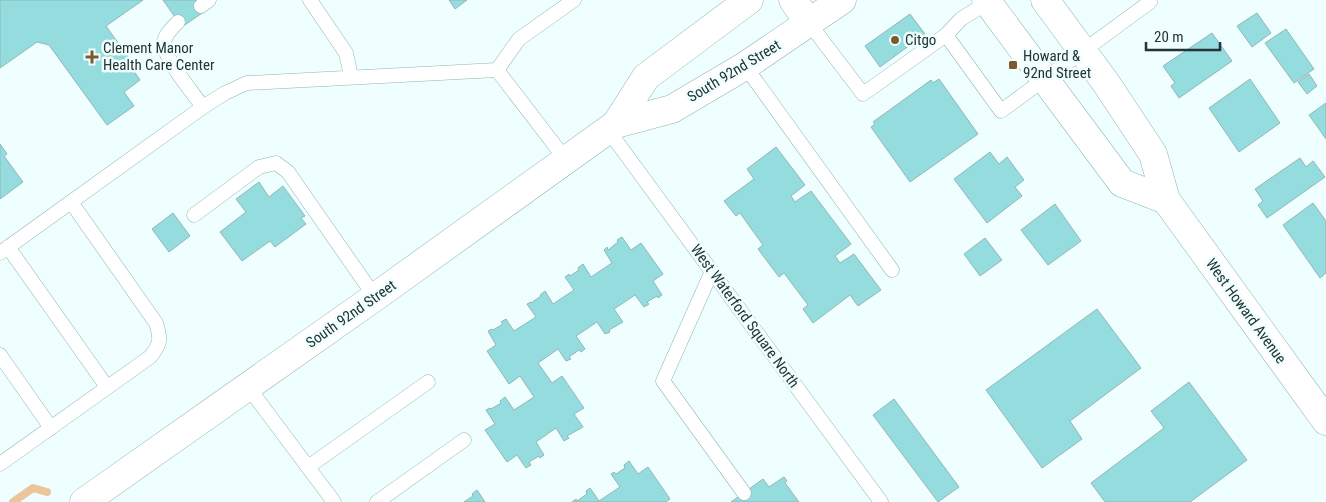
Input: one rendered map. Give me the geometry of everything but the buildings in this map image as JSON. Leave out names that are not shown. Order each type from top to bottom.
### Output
[{"type":"main road","name":"South 92nd Street","points":[[612,127],[646,77],[749,0]]},
{"type":"main road","points":[[793,0],[809,24]]},
{"type":"main road","name":"South 92nd Street","points":[[84,502],[612,127],[672,109],[745,66],[842,0]]},
{"type":"main road","name":"West Howard Avenue","points":[[1045,0],[1106,83],[1153,154],[1166,200],[1326,421]]},
{"type":"main road","points":[[987,1],[1122,183],[1166,200]]},
{"type":"lane","points":[[310,0],[346,53],[351,76]]},
{"type":"lane","points":[[498,70],[519,38],[574,0]]},
{"type":"lane","points":[[946,35],[1001,111],[1150,2],[1149,0]]},
{"type":"lane","points":[[809,24],[863,94],[946,35],[961,19],[987,1]]},
{"type":"lane","points":[[178,22],[169,31],[164,42],[167,56],[203,107]]},
{"type":"lane","points":[[745,66],[892,270]]},
{"type":"lane","points":[[107,387],[4,250],[203,107],[225,93],[247,83],[351,76],[498,70]]},
{"type":"lane","points":[[498,70],[566,160]]},
{"type":"lane","name":"West Waterford Square North","points":[[612,127],[712,270],[880,502]]},
{"type":"lane","points":[[194,215],[258,167],[276,163],[288,172],[375,297]]},
{"type":"lane","points":[[0,464],[150,357],[158,348],[160,336],[156,323],[71,202]]},
{"type":"lane","points":[[712,270],[663,381],[744,493]]},
{"type":"lane","points":[[0,355],[51,428]]},
{"type":"lane","points":[[308,467],[428,382]]},
{"type":"lane","points":[[248,387],[334,502]]},
{"type":"lane","points":[[377,502],[464,440]]},
{"type":"waterway","points":[[13,502],[33,488],[47,492]]},
{"type":"place","name":"Citgo","points":[[895,40]]},
{"type":"place","name":"Clement Manor Health Care Center","points":[[92,57]]},
{"type":"place","name":"Howard & 92nd Street","points":[[1013,65]]}]
